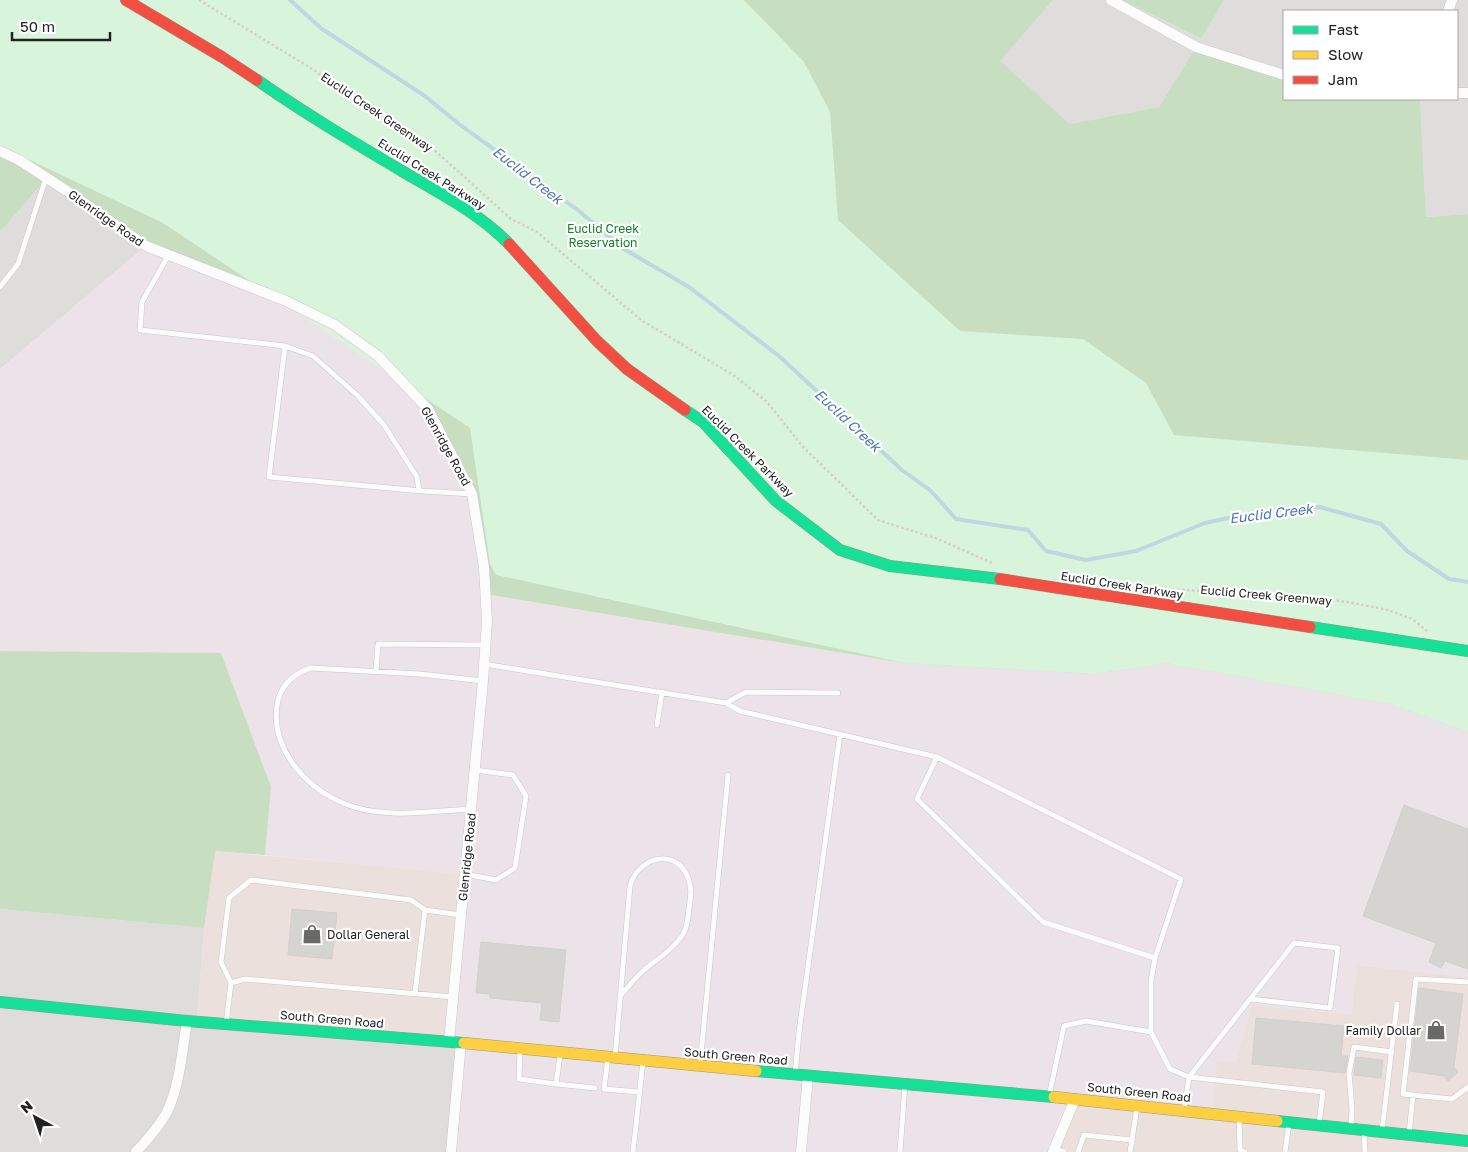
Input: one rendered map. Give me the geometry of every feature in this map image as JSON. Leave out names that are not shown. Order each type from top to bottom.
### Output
[{"type":"street","name":"Euclid Creek Parkway","points":[[126,0],[222,57],[309,116],[464,208],[498,233],[536,272],[597,341],[627,369],[703,422],[776,500],[840,550],[890,566],[965,574],[1468,651]]},
{"type":"street","points":[[1111,0],[1196,47],[1283,75]]},
{"type":"street","name":"Glenridge Road","points":[[0,151],[47,178],[146,246],[293,304],[335,325],[378,356],[428,408],[472,494],[484,567],[486,645],[449,1042]]},
{"type":"street","name":"South Green Road","points":[[0,1002],[187,1021],[520,1048],[795,1075],[1049,1096],[1468,1140]]},
{"type":"street","points":[[136,1152],[154,1132],[167,1112],[175,1090],[187,1021]]},
{"type":"street","points":[[451,1152],[461,1043]]},
{"type":"street","points":[[801,1152],[808,1076]]},
{"type":"street","points":[[1057,1151],[1075,1099]]},
{"type":"lane","points":[[0,287],[18,264],[47,178]]},
{"type":"lane","points":[[168,256],[142,302],[140,330],[285,346],[313,356],[357,395],[384,425],[417,477],[419,491]]},
{"type":"lane","points":[[285,346],[269,477],[472,494]]},
{"type":"lane","points":[[376,671],[378,644],[486,645]]},
{"type":"lane","points":[[484,664],[726,703],[740,711],[937,757],[1181,879],[1155,958],[1151,981],[1151,1032],[1170,1069],[1189,1077],[1323,1092],[1319,1125]]},
{"type":"lane","points":[[472,809],[389,812],[344,804],[312,784],[293,764],[280,743],[274,717],[281,690],[297,672],[311,668],[376,671],[483,681]]},
{"type":"lane","points":[[657,725],[662,692]]},
{"type":"lane","points":[[726,703],[746,692],[838,693]]},
{"type":"lane","points":[[795,1075],[799,1032],[840,734]]},
{"type":"lane","points":[[937,757],[917,799],[1043,922],[1155,958]]},
{"type":"lane","points":[[465,874],[496,880],[515,868],[526,796],[513,775],[475,770]]},
{"type":"lane","points":[[700,1066],[728,775]]},
{"type":"lane","points":[[620,996],[642,972],[675,945],[684,933],[688,922],[691,886],[687,875],[680,865],[670,860],[650,861],[640,867],[633,875],[630,886],[620,996],[604,1089],[640,1092]]},
{"type":"lane","points":[[226,1024],[231,983],[221,962],[230,898],[251,880],[411,900],[425,910],[461,915]]},
{"type":"lane","points":[[415,993],[425,910]]},
{"type":"lane","points":[[1184,1110],[1189,1077],[1250,999],[1294,943],[1338,948],[1330,1008],[1250,999]]},
{"type":"lane","points":[[231,983],[245,979],[453,996]]},
{"type":"lane","points":[[1468,982],[1416,979],[1403,1094],[1452,1099],[1468,1087]]},
{"type":"lane","points":[[1382,1131],[1397,1004]]},
{"type":"lane","points":[[1049,1096],[1064,1026],[1086,1021],[1151,1032]]},
{"type":"lane","points":[[1351,1128],[1352,1109],[1348,1073],[1354,1047],[1392,1052]]},
{"type":"lane","points":[[520,1048],[519,1079],[595,1088]]},
{"type":"lane","points":[[556,1084],[561,1052]]},
{"type":"lane","points":[[633,1152],[643,1060]]},
{"type":"lane","points":[[900,1152],[905,1084]]},
{"type":"lane","points":[[1409,1134],[1413,1095]]},
{"type":"lane","points":[[1130,1152],[1137,1105]]},
{"type":"lane","points":[[1239,1116],[1240,1150],[1245,1152]]},
{"type":"lane","points":[[1285,1152],[1290,1122]]},
{"type":"lane","points":[[1364,1130],[1365,1152]]},
{"type":"lane","points":[[1078,1152],[1084,1135],[1132,1140]]},
{"type":"path","name":"Euclid Creek Greenway","points":[[199,0],[314,70],[357,102],[432,148],[511,219],[537,232],[558,248],[585,271],[600,288],[623,304],[641,320],[735,376],[767,402],[804,448],[878,520],[938,539],[997,566]]},
{"type":"path","name":"Euclid Creek Greenway","points":[[1154,589],[1265,593],[1348,602],[1388,610],[1412,620],[1430,634]]},
{"type":"shaded area","points":[[1053,0],[1468,0],[1468,214],[1426,217],[1420,100],[1458,100],[1458,10],[1283,10],[1283,75],[1196,47],[1159,107],[1070,124],[999,61]]},
{"type":"shaded area","points":[[47,178],[146,246],[0,369],[0,232]]},
{"type":"shaded area","points":[[146,246],[284,300],[1094,674],[1166,663],[1391,704],[1468,732],[1468,977],[1357,965],[1351,1014],[1252,1006],[1236,1062],[1217,1062],[1212,1113],[1076,1099],[1053,1152],[451,1152],[461,1043],[449,1042],[465,875],[265,855],[271,787],[221,653],[0,651],[0,369]]},
{"type":"shaded area","points":[[214,851],[465,874],[449,1042],[197,1022],[204,928]]},
{"type":"shaded area","points":[[0,909],[204,928],[197,1021],[461,1043],[451,1152],[0,1152]]},
{"type":"shaded area","points":[[1357,965],[1468,977],[1468,1152],[1053,1152],[1075,1099],[1217,1062],[1236,1062],[1252,1005],[1351,1014]]},
{"type":"green space","name":"Euclid Creek Reservation","points":[[0,0],[1053,0],[1000,61],[1070,124],[1159,107],[1196,47],[1283,75],[1283,100],[1420,100],[1426,217],[1468,214],[1468,732],[1391,704],[1166,663],[1094,674],[904,663],[485,594],[472,494],[428,409],[335,325],[168,256],[47,178],[0,232]]},
{"type":"green space","name":"Euclid Creek Reservation","points":[[0,0],[744,0],[804,62],[830,112],[838,220],[960,331],[1083,339],[1146,383],[1174,435],[1468,460],[1468,732],[1391,704],[1166,663],[1094,674],[904,663],[496,575],[490,564],[470,428],[163,223],[0,146]]},
{"type":"green space","points":[[1123,0],[1224,0],[1201,38]]},
{"type":"green space","points":[[0,651],[221,653],[271,787],[265,855],[215,851],[204,928],[0,909]]},
{"type":"building","points":[[1404,805],[1468,829],[1468,969],[1445,961],[1441,968],[1429,962],[1436,943],[1363,916]]},
{"type":"building","name":"Dollar General","points":[[292,909],[337,913],[332,959],[288,955]]},
{"type":"building","points":[[481,942],[566,950],[559,1022],[540,1020],[542,1003],[490,998],[490,994],[476,993]]},
{"type":"building","name":"Family Dollar","points":[[1419,988],[1463,994],[1454,1067],[1458,1072],[1448,1081],[1444,1076],[1410,1071]]},
{"type":"building","points":[[1256,1018],[1344,1026],[1341,1056],[1348,1056],[1345,1073],[1252,1064]]},
{"type":"building","points":[[1356,1057],[1383,1060],[1381,1078],[1354,1075]]},
{"type":"waterway","name":"Euclid Creek","points":[[290,0],[322,29],[425,96],[459,124],[579,211],[624,249],[689,287],[779,356],[902,470],[931,491],[956,519],[1028,530],[1046,551],[1086,560],[1136,551],[1205,523],[1257,512],[1320,507],[1381,524],[1407,551],[1449,579],[1468,582]]},
{"type":"traffic: fast","points":[[257,80],[329,127],[458,204],[485,223],[509,244]]},
{"type":"traffic: fast","points":[[685,410],[703,422],[776,501],[840,550],[890,566],[1000,579]]},
{"type":"traffic: fast","points":[[1310,627],[1468,651]]},
{"type":"traffic: fast","points":[[0,1002],[187,1021],[464,1043]]},
{"type":"traffic: fast","points":[[756,1071],[1054,1097]]},
{"type":"traffic: fast","points":[[1277,1121],[1468,1141]]},
{"type":"traffic: slow","points":[[464,1043],[756,1071]]},
{"type":"traffic: slow","points":[[1054,1097],[1277,1121]]},
{"type":"traffic: jam","points":[[126,0],[257,80]]},
{"type":"traffic: jam","points":[[509,244],[597,341],[627,369],[685,410]]},
{"type":"traffic: jam","points":[[1000,579],[1310,627]]},
{"type":"place","name":"Dollar General","points":[[312,934]]},
{"type":"place","name":"Family Dollar","points":[[1436,1030]]}]
